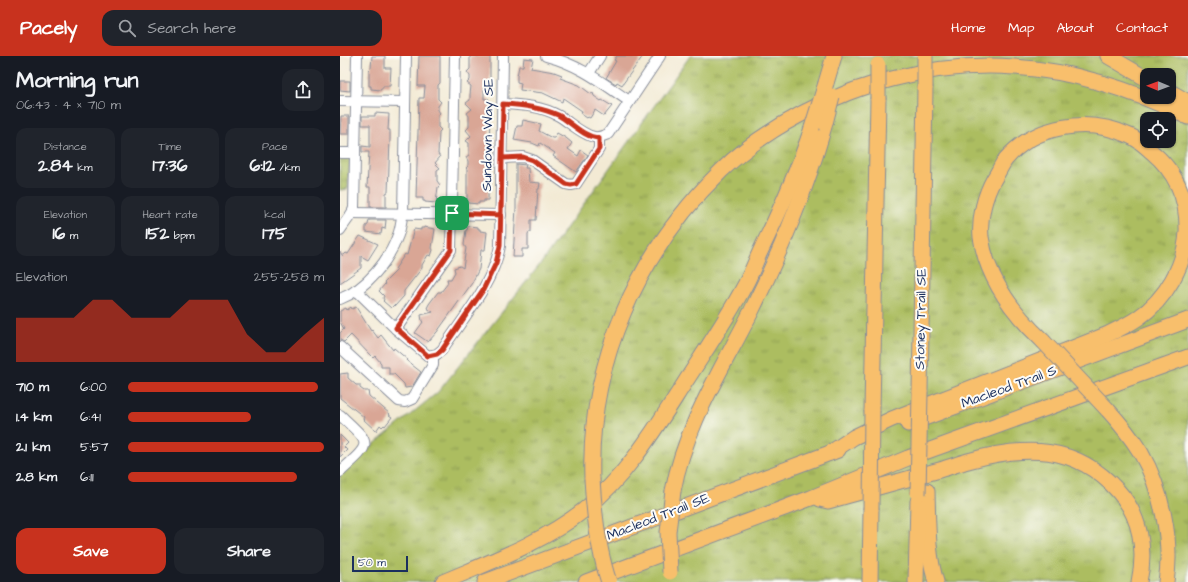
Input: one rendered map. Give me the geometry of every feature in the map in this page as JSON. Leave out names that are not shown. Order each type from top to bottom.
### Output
[{"type":"highway","points":[[831,81],[834,56]]},
{"type":"highway","points":[[670,577],[668,540],[673,491],[679,463],[690,432],[709,390],[757,300],[779,252],[805,187],[818,125],[831,81],[841,56]]},
{"type":"highway","name":"Stoney Trail SE","points":[[916,582],[922,493],[919,412],[925,56]]},
{"type":"highway","points":[[1108,56],[1140,75]]},
{"type":"highway","points":[[870,582],[878,60]]},
{"type":"highway","points":[[609,582],[600,545],[594,507],[592,479],[593,430],[600,386],[621,318],[634,288],[657,248],[672,227],[722,170],[753,145],[782,126],[847,93],[867,86],[908,75],[939,70],[986,66],[1012,66],[1041,69],[1093,79],[1144,97],[1188,117]]},
{"type":"highway","points":[[1176,95],[1188,102]]},
{"type":"highway","points":[[443,582],[499,558],[553,532],[584,510],[608,488],[627,467],[671,404],[745,284],[784,203],[818,125]]},
{"type":"highway","points":[[830,453],[854,437],[892,419],[1106,335],[1139,317],[1155,303],[1164,293],[1178,271],[1186,248],[1187,218],[1184,200],[1171,172],[1158,157],[1131,136],[1105,128],[1091,126],[1065,127],[1050,130],[1025,144],[1005,161],[990,187],[981,218],[981,235],[988,264],[1007,302],[1043,342],[1107,409],[1140,452],[1154,482],[1165,524],[1168,548],[1166,582]]},
{"type":"highway","name":"Macleod Trail S","points":[[830,453],[1188,320]]},
{"type":"highway","points":[[586,582],[811,498],[908,458],[1188,357]]},
{"type":"highway","points":[[811,498],[828,501],[968,461],[1021,451],[1049,452],[1073,458],[1095,470],[1110,482],[1123,497],[1134,516],[1140,536],[1142,554],[1139,582]]},
{"type":"highway","name":"Macleod Trail SE","points":[[485,582],[830,453]]},
{"type":"highway","points":[[922,493],[929,549],[936,582]]},
{"type":"street","points":[[340,230],[354,208],[357,56]]},
{"type":"street","points":[[340,299],[356,290],[381,267],[399,234],[403,213],[406,56]]},
{"type":"street","points":[[396,328],[451,250],[455,56]]},
{"type":"street","name":"Sundown Way SE","points":[[433,355],[442,350],[490,277],[499,250],[501,215],[503,56]]},
{"type":"street","points":[[546,56],[566,62],[589,73],[629,101]]},
{"type":"street","points":[[589,73],[600,56]]},
{"type":"street","points":[[503,104],[522,105],[546,111],[558,116],[589,136],[599,138],[608,134],[660,56]]},
{"type":"street","points":[[340,101],[405,102]]},
{"type":"street","points":[[502,158],[523,157],[532,160],[566,184],[576,184],[599,149],[599,138]]},
{"type":"street","points":[[340,153],[354,153]]},
{"type":"street","points":[[352,213],[452,213],[501,215]]},
{"type":"street","points":[[340,347],[400,401],[405,402],[412,399],[433,365],[433,355],[428,356],[424,353],[356,290]]},
{"type":"street","points":[[340,415],[362,436],[365,444],[362,452],[340,472]]},
{"type":"green space","points":[[690,56],[1188,56],[1188,582],[340,582],[340,472],[438,392],[542,262]]},
{"type":"green space","points":[[340,155],[350,155],[348,189],[340,190]]},
{"type":"building","points":[[372,56],[385,56],[385,68],[391,68],[390,86],[383,86],[381,90],[371,89],[371,86],[369,86],[369,70],[371,68]]},
{"type":"building","points":[[419,56],[440,56],[440,83],[438,85],[438,99],[441,102],[438,106],[440,113],[438,115],[438,127],[441,130],[439,132],[438,154],[440,157],[435,163],[440,168],[437,170],[437,181],[440,185],[438,187],[436,203],[425,202],[423,201],[423,198],[416,198],[419,98],[424,98],[425,86],[418,86]]},
{"type":"building","points":[[470,56],[490,56],[490,87],[484,87],[484,99],[489,99],[490,109],[488,200],[479,202],[479,204],[468,203],[467,199],[466,168],[468,166],[468,161],[466,157],[469,155],[469,143],[466,141],[471,136],[466,130],[469,127],[469,116],[467,113],[472,109],[466,103],[470,100],[471,86],[467,83],[470,80],[470,76],[467,72],[470,69]]},
{"type":"building","points":[[617,56],[643,56],[622,85],[617,82],[616,84],[606,78],[616,61],[614,60]]},
{"type":"building","points":[[524,58],[533,59],[531,68],[562,75],[560,78],[579,85],[591,94],[593,93],[594,96],[601,101],[602,100],[612,106],[604,116],[595,110],[590,118],[587,118],[581,114],[582,111],[563,98],[562,102],[543,93],[520,90],[521,83],[517,82],[517,76],[519,66],[523,66]]},
{"type":"building","points":[[340,81],[350,81],[350,91],[340,90]]},
{"type":"building","points":[[375,113],[389,114],[388,130],[390,130],[390,139],[386,207],[370,207],[370,187],[367,187],[369,152],[362,152],[362,146],[370,147],[370,125],[362,125],[362,116],[375,116]]},
{"type":"building","points":[[341,116],[349,116],[349,134],[340,134]]},
{"type":"building","points":[[523,120],[541,124],[539,131],[552,138],[554,138],[557,133],[566,138],[572,143],[568,149],[578,156],[581,150],[588,155],[576,172],[553,156],[555,153],[540,143],[539,146],[532,143],[514,140],[517,126],[522,126]]},
{"type":"building","points":[[516,164],[526,165],[525,168],[528,168],[529,182],[540,183],[538,189],[536,220],[531,220],[531,232],[528,234],[528,249],[522,249],[522,257],[513,257],[516,208]]},
{"type":"building","points":[[369,220],[386,220],[385,229],[382,228],[381,234],[366,232],[366,226],[368,225]]},
{"type":"building","points":[[468,226],[478,227],[480,231],[487,232],[485,250],[481,250],[479,269],[472,283],[437,332],[428,342],[415,333],[423,322],[421,315],[433,312],[427,308],[429,304],[438,292],[441,292],[448,283],[447,279],[451,279],[455,272],[454,268],[460,266],[463,268],[466,248],[464,245]]},
{"type":"building","points":[[424,227],[435,229],[431,256],[428,255],[422,265],[422,268],[404,291],[404,296],[395,306],[394,305],[391,308],[383,301],[384,296],[379,291],[385,284],[384,283],[397,270],[395,269],[405,254],[407,255],[414,229],[421,230],[421,228]]},
{"type":"building","points":[[360,236],[378,244],[368,260],[361,256],[361,268],[340,283],[340,252],[343,256],[346,253],[348,254]]},
{"type":"building","points":[[351,307],[352,309],[356,307],[371,331],[372,330],[378,338],[381,335],[393,350],[394,348],[421,372],[412,387],[405,388],[404,384],[394,374],[389,374],[389,367],[381,367],[381,363],[375,356],[373,358],[351,335],[344,342],[340,340],[340,333],[344,329],[340,322],[340,311],[346,308],[347,310]]},
{"type":"building","points":[[348,373],[348,378],[356,385],[360,385],[360,388],[364,391],[368,391],[369,396],[390,414],[389,415],[392,417],[385,426],[384,425],[382,427],[380,425],[376,431],[363,419],[364,417],[340,398],[340,374]]},
{"type":"building","points":[[340,435],[348,443],[344,447],[347,450],[340,457]]},
{"type":"route","points":[[452,213],[451,250],[396,328],[428,356],[437,354],[442,350],[483,290],[493,272],[500,246],[501,215],[502,158],[523,157],[532,160],[566,184],[576,184],[599,149],[599,138],[589,136],[558,116],[546,111],[522,105],[503,104],[501,215],[452,213]]}]
